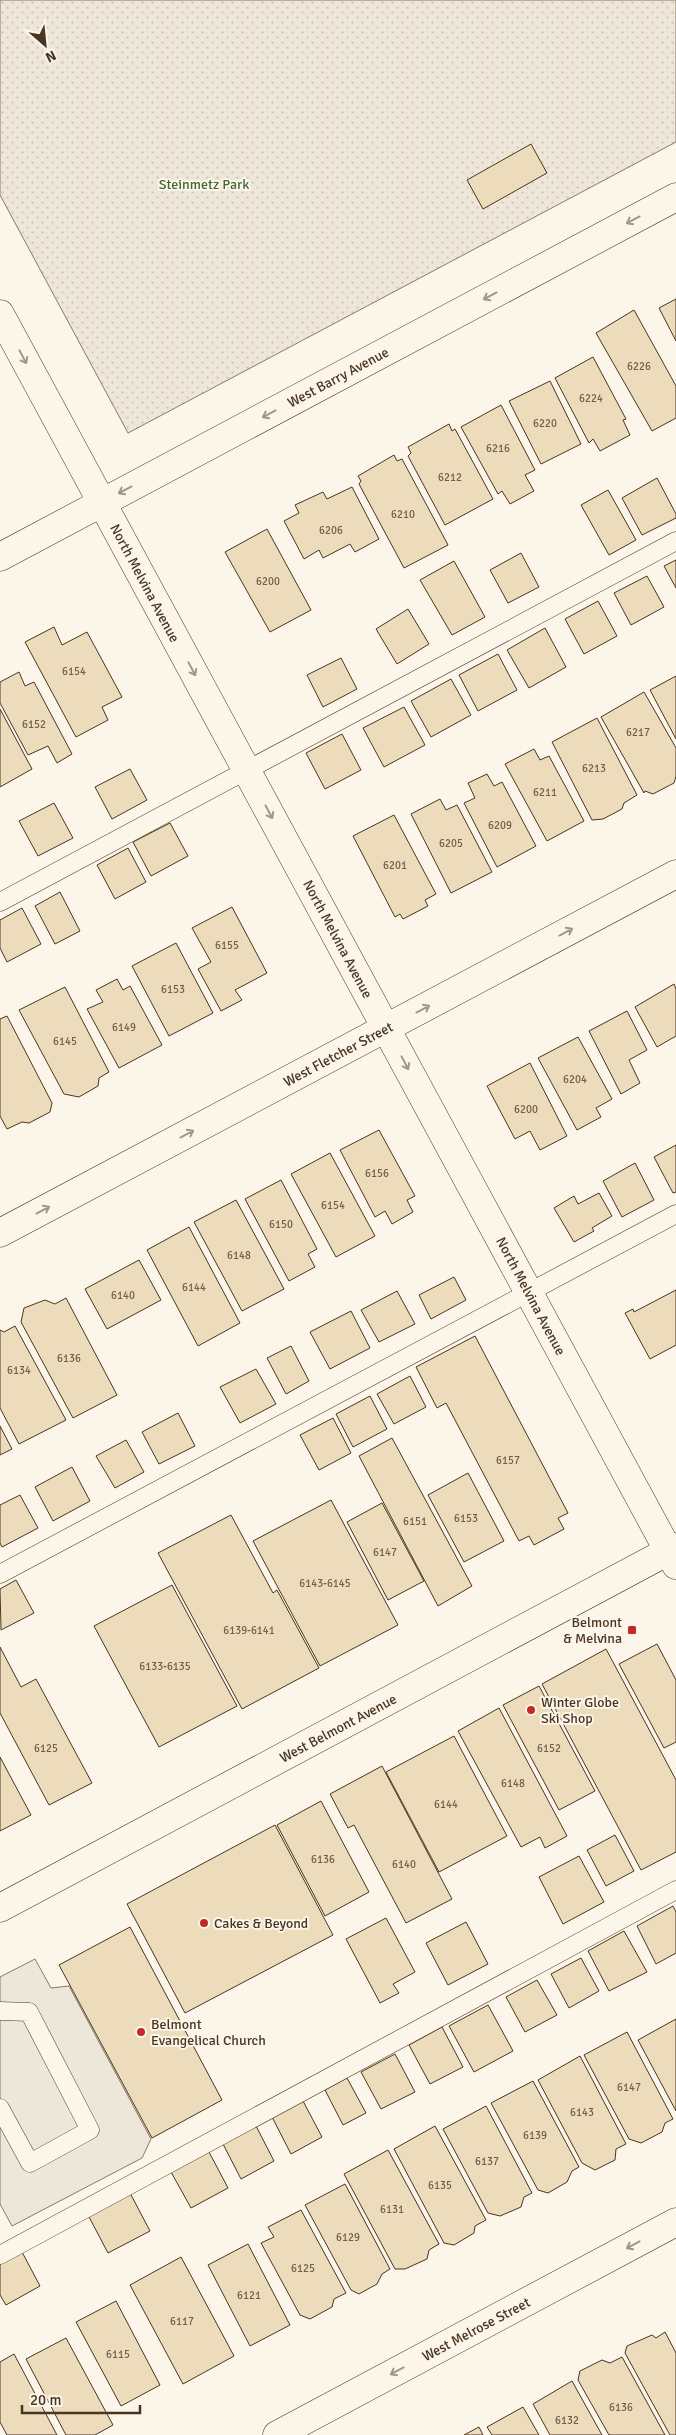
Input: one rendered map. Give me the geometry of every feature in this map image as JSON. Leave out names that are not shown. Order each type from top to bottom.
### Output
[{"type":"street","name":"West Barry Avenue","points":[[0,557],[676,197]]},
{"type":"street","name":"North Melvina Avenue","points":[[0,314],[529,1292],[674,1555]]},
{"type":"street","name":"West Fletcher Street","points":[[0,1233],[676,874]]},
{"type":"street","name":"West Belmont Avenue","points":[[0,1908],[674,1555]]},
{"type":"street","name":"West Melrose Street","points":[[277,2435],[676,2222]]},
{"type":"lane","points":[[0,902],[676,541]]},
{"type":"lane","points":[[0,1574],[676,1214]]},
{"type":"lane","points":[[0,2255],[676,1890]]},
{"type":"lane","points":[[0,2011],[29,2012],[90,2130],[30,2163],[0,2108]]},
{"type":"green space","name":"Steinmetz Park","points":[[0,0],[676,0],[676,142],[128,433],[0,195]]},
{"type":"shaded area","points":[[35,1959],[51,1988],[69,1986],[151,2139],[142,2158],[12,2226],[0,2204],[0,1977]]},
{"type":"building","points":[[531,144],[547,173],[483,209],[467,180]]},
{"type":"building","points":[[676,299],[676,341],[659,308]]},
{"type":"building","points":[[634,310],[676,386],[676,418],[652,431],[596,333]]},
{"type":"building","points":[[593,357],[626,419],[623,420],[630,435],[600,451],[593,439],[589,443],[555,378]]},
{"type":"building","points":[[550,381],[581,444],[541,464],[509,401]]},
{"type":"building","points":[[501,405],[535,470],[525,475],[534,491],[510,504],[502,491],[498,494],[461,427]]},
{"type":"building","points":[[449,424],[452,431],[455,429],[493,499],[445,525],[408,456],[411,453],[408,447]]},
{"type":"building","points":[[394,455],[397,461],[402,459],[448,545],[404,568],[359,484],[361,481],[358,476]]},
{"type":"building","points":[[657,478],[676,514],[676,518],[642,535],[622,498]]},
{"type":"building","points":[[352,487],[379,539],[355,552],[350,544],[323,558],[319,550],[304,559],[284,521],[299,513],[295,505],[323,492],[327,499]]},
{"type":"building","points":[[608,490],[636,540],[609,555],[581,505]]},
{"type":"building","points":[[267,529],[311,610],[270,632],[225,552]]},
{"type":"building","points":[[521,553],[539,587],[508,603],[490,570]]},
{"type":"building","points":[[676,560],[676,588],[664,566]]},
{"type":"building","points":[[454,561],[485,617],[452,635],[420,580]]},
{"type":"building","points":[[647,576],[664,607],[631,625],[614,593]]},
{"type":"building","points":[[598,601],[617,636],[584,654],[565,619]]},
{"type":"building","points":[[408,609],[429,644],[397,664],[376,629]]},
{"type":"building","points":[[54,627],[62,645],[87,632],[122,697],[102,707],[108,720],[76,737],[25,642]]},
{"type":"building","points":[[545,628],[566,667],[529,688],[507,650]]},
{"type":"building","points":[[498,654],[517,690],[478,711],[459,675]]},
{"type":"building","points":[[341,658],[357,689],[323,707],[307,675]]},
{"type":"building","points":[[19,672],[25,686],[34,682],[72,754],[57,763],[48,746],[28,755],[0,703],[0,682]]},
{"type":"building","points":[[676,676],[676,739],[650,690]]},
{"type":"building","points":[[451,679],[471,715],[431,737],[411,701]]},
{"type":"building","points":[[644,692],[676,748],[676,776],[674,783],[653,794],[645,791],[644,793],[601,717]]},
{"type":"building","points":[[404,707],[425,745],[384,767],[363,728]]},
{"type":"building","points":[[0,709],[32,769],[0,787]]},
{"type":"building","points":[[597,718],[637,795],[624,803],[622,809],[603,819],[592,820],[552,742]]},
{"type":"building","points":[[342,734],[361,770],[325,789],[306,753]]},
{"type":"building","points":[[534,749],[540,760],[549,756],[584,821],[547,841],[505,764]]},
{"type":"building","points":[[130,769],[147,800],[112,819],[95,787]]},
{"type":"building","points":[[487,774],[494,786],[502,782],[536,846],[497,867],[464,803],[475,798],[468,783]]},
{"type":"building","points":[[440,799],[446,810],[457,805],[492,872],[451,893],[411,814]]},
{"type":"building","points":[[54,803],[73,838],[38,856],[19,821]]},
{"type":"building","points":[[394,815],[436,894],[425,900],[428,906],[403,919],[400,914],[395,917],[353,836]]},
{"type":"building","points":[[170,823],[188,856],[151,876],[133,842]]},
{"type":"building","points":[[128,848],[146,882],[115,899],[97,865]]},
{"type":"building","points":[[60,892],[80,931],[55,944],[35,906]]},
{"type":"building","points":[[232,907],[267,973],[235,990],[242,1000],[221,1011],[198,969],[211,962],[192,928]]},
{"type":"building","points":[[22,908],[41,944],[7,962],[0,948],[0,920]]},
{"type":"building","points":[[176,943],[213,1013],[169,1036],[132,966]]},
{"type":"building","points":[[117,979],[123,990],[130,986],[162,1045],[119,1068],[87,1009],[103,1002],[96,990]]},
{"type":"building","points":[[674,984],[676,989],[676,1036],[657,1047],[635,1007]]},
{"type":"building","points":[[65,987],[109,1072],[99,1078],[98,1086],[79,1097],[64,1094],[19,1010]]},
{"type":"building","points":[[627,1011],[647,1050],[629,1060],[640,1083],[621,1094],[589,1031]]},
{"type":"building","points":[[7,1016],[52,1103],[50,1112],[29,1123],[22,1122],[7,1129],[0,1116],[0,1019]]},
{"type":"building","points":[[578,1037],[612,1099],[596,1108],[601,1117],[577,1130],[538,1058]]},
{"type":"building","points":[[530,1063],[567,1136],[540,1150],[530,1131],[515,1139],[487,1086]]},
{"type":"building","points":[[379,1130],[415,1196],[407,1200],[413,1212],[392,1224],[385,1211],[375,1217],[340,1150]]},
{"type":"building","points":[[676,1145],[676,1192],[673,1193],[654,1157]]},
{"type":"building","points":[[330,1153],[375,1236],[336,1257],[291,1174]]},
{"type":"building","points":[[635,1163],[654,1200],[622,1217],[603,1181]]},
{"type":"building","points":[[281,1180],[317,1249],[308,1254],[315,1267],[289,1281],[245,1199]]},
{"type":"building","points":[[599,1193],[612,1216],[592,1228],[594,1231],[574,1242],[554,1208],[574,1196],[578,1204]]},
{"type":"building","points":[[236,1200],[284,1289],[242,1311],[194,1222]]},
{"type":"building","points":[[189,1227],[240,1323],[198,1346],[147,1250]]},
{"type":"building","points":[[139,1260],[161,1300],[107,1329],[85,1289]]},
{"type":"building","points":[[454,1277],[466,1300],[431,1319],[419,1295]]},
{"type":"building","points":[[676,1290],[676,1345],[650,1359],[625,1313],[633,1309],[634,1312]]},
{"type":"building","points":[[397,1291],[415,1324],[379,1342],[361,1310]]},
{"type":"building","points":[[66,1298],[117,1395],[73,1418],[21,1322],[24,1308],[45,1300],[55,1304]]},
{"type":"building","points":[[351,1311],[370,1348],[330,1369],[310,1332]]},
{"type":"building","points":[[15,1326],[66,1420],[19,1444],[0,1408],[0,1330],[4,1332]]},
{"type":"building","points":[[475,1336],[568,1513],[558,1518],[564,1529],[534,1545],[529,1536],[519,1541],[446,1403],[437,1408],[416,1367]]},
{"type":"building","points":[[291,1346],[309,1381],[286,1394],[267,1358]]},
{"type":"building","points":[[256,1369],[276,1404],[240,1423],[220,1387]]},
{"type":"building","points":[[410,1376],[426,1407],[394,1424],[377,1394]]},
{"type":"building","points":[[370,1396],[387,1429],[353,1447],[336,1414]]},
{"type":"building","points":[[178,1413],[195,1446],[159,1464],[142,1432]]},
{"type":"building","points":[[333,1418],[351,1453],[319,1470],[300,1435]]},
{"type":"building","points":[[0,1426],[12,1449],[0,1455]]},
{"type":"building","points":[[392,1438],[472,1586],[438,1606],[359,1456]]},
{"type":"building","points":[[126,1440],[144,1472],[115,1488],[96,1456]]},
{"type":"building","points":[[72,1467],[90,1501],[53,1521],[35,1487]]},
{"type":"building","points":[[468,1473],[504,1541],[464,1562],[428,1495]]},
{"type":"building","points":[[20,1495],[38,1528],[2,1547],[0,1543],[0,1505]]},
{"type":"building","points":[[331,1500],[398,1625],[320,1666],[253,1541]]},
{"type":"building","points":[[382,1503],[424,1581],[388,1600],[347,1522]]},
{"type":"building","points":[[231,1515],[273,1593],[277,1590],[319,1668],[242,1709],[158,1553]]},
{"type":"building","points":[[16,1580],[34,1613],[1,1630],[0,1589]]},
{"type":"building","points":[[172,1585],[237,1706],[159,1747],[94,1626]]},
{"type":"building","points":[[657,1644],[676,1680],[676,1742],[664,1748],[619,1664]]},
{"type":"building","points":[[0,1647],[21,1687],[36,1679],[92,1783],[49,1805],[0,1713]]},
{"type":"building","points":[[606,1649],[676,1780],[676,1852],[641,1870],[542,1684]]},
{"type":"building","points":[[539,1686],[595,1791],[559,1810],[503,1705]]},
{"type":"building","points":[[499,1708],[567,1836],[545,1848],[540,1837],[521,1847],[458,1731]]},
{"type":"building","points":[[454,1736],[507,1836],[439,1872],[386,1772]]},
{"type":"building","points":[[0,1757],[31,1815],[0,1831]]},
{"type":"building","points":[[382,1766],[452,1899],[406,1923],[354,1825],[348,1828],[330,1794]]},
{"type":"building","points":[[321,1801],[369,1892],[325,1916],[277,1825]]},
{"type":"building","points":[[275,1825],[333,1935],[185,2013],[127,1904]]},
{"type":"building","points":[[615,1835],[634,1871],[606,1886],[587,1850]]},
{"type":"building","points":[[579,1856],[604,1902],[563,1924],[539,1877]]},
{"type":"building","points":[[673,1906],[676,1912],[676,1953],[656,1964],[637,1926]]},
{"type":"building","points":[[386,1918],[415,1972],[393,1984],[399,1993],[380,2003],[346,1939]]},
{"type":"building","points":[[466,1922],[488,1964],[448,1985],[426,1943]]},
{"type":"building","name":"Belmont Evangelical Church","points":[[130,1927],[222,2100],[152,2138],[59,1965]]},
{"type":"building","points":[[624,1931],[647,1972],[609,1991],[588,1951]]},
{"type":"building","points":[[581,1958],[599,1991],[569,2008],[551,1974]]},
{"type":"building","points":[[537,1980],[557,2015],[525,2032],[506,1997]]},
{"type":"building","points":[[488,2005],[513,2051],[474,2072],[449,2026]]},
{"type":"building","points":[[676,2019],[676,2111],[638,2040]]},
{"type":"building","points":[[442,2027],[463,2067],[430,2084],[409,2045]]},
{"type":"building","points":[[627,2032],[673,2119],[665,2123],[662,2132],[641,2143],[629,2139],[584,2055]]},
{"type":"building","points":[[395,2054],[415,2092],[381,2109],[361,2072]]},
{"type":"building","points":[[580,2056],[626,2144],[616,2149],[615,2160],[595,2170],[582,2163],[538,2080]]},
{"type":"building","points":[[347,2078],[366,2113],[343,2125],[325,2090]]},
{"type":"building","points":[[533,2081],[579,2167],[572,2171],[567,2182],[548,2193],[538,2190],[491,2103]]},
{"type":"building","points":[[303,2101],[322,2137],[291,2154],[272,2117]]},
{"type":"building","points":[[486,2106],[532,2193],[524,2197],[521,2207],[500,2216],[488,2213],[443,2129]]},
{"type":"building","points":[[256,2126],[274,2161],[241,2179],[223,2144]]},
{"type":"building","points":[[435,2126],[486,2220],[475,2226],[474,2233],[454,2245],[444,2243],[394,2149]]},
{"type":"building","points":[[388,2150],[439,2244],[429,2250],[427,2259],[405,2269],[395,2269],[344,2174]]},
{"type":"building","points":[[209,2152],[228,2188],[191,2208],[171,2172]]},
{"type":"building","points":[[345,2184],[390,2269],[382,2274],[377,2284],[359,2294],[351,2290],[305,2205]]},
{"type":"building","points":[[130,2193],[150,2231],[108,2253],[88,2215]]},
{"type":"building","points":[[301,2210],[346,2293],[334,2299],[332,2307],[310,2319],[300,2315],[261,2243],[274,2237],[268,2227]]},
{"type":"building","points":[[248,2244],[290,2325],[250,2346],[208,2265]]},
{"type":"building","points":[[22,2252],[40,2286],[6,2305],[0,2295],[0,2264]]},
{"type":"building","points":[[181,2257],[234,2356],[183,2384],[130,2285]]},
{"type":"building","points":[[116,2301],[160,2385],[121,2406],[76,2322]]},
{"type":"building","points":[[665,2332],[676,2353],[676,2435],[670,2435],[625,2353],[627,2346],[652,2335],[656,2338]]},
{"type":"building","points":[[66,2338],[113,2425],[95,2435],[66,2435],[26,2359]]},
{"type":"building","points":[[14,2354],[57,2435],[7,2435],[0,2422],[0,2362]]},
{"type":"building","points":[[622,2357],[665,2435],[609,2435],[578,2380],[580,2371],[602,2360],[610,2363]]},
{"type":"building","points":[[572,2381],[602,2435],[550,2435],[533,2404]]},
{"type":"building","points":[[523,2407],[539,2435],[492,2435],[487,2427]]},
{"type":"building","points":[[479,2427],[483,2435],[464,2435]]},
{"type":"place","name":"Belmont & Melvina","points":[[632,1630]]},
{"type":"place","name":"Winter Globe Ski Shop","points":[[531,1710]]},
{"type":"place","name":"Cakes & Beyond","points":[[204,1923]]},
{"type":"place","name":"Belmont Evangelical Church","points":[[141,2032]]}]
